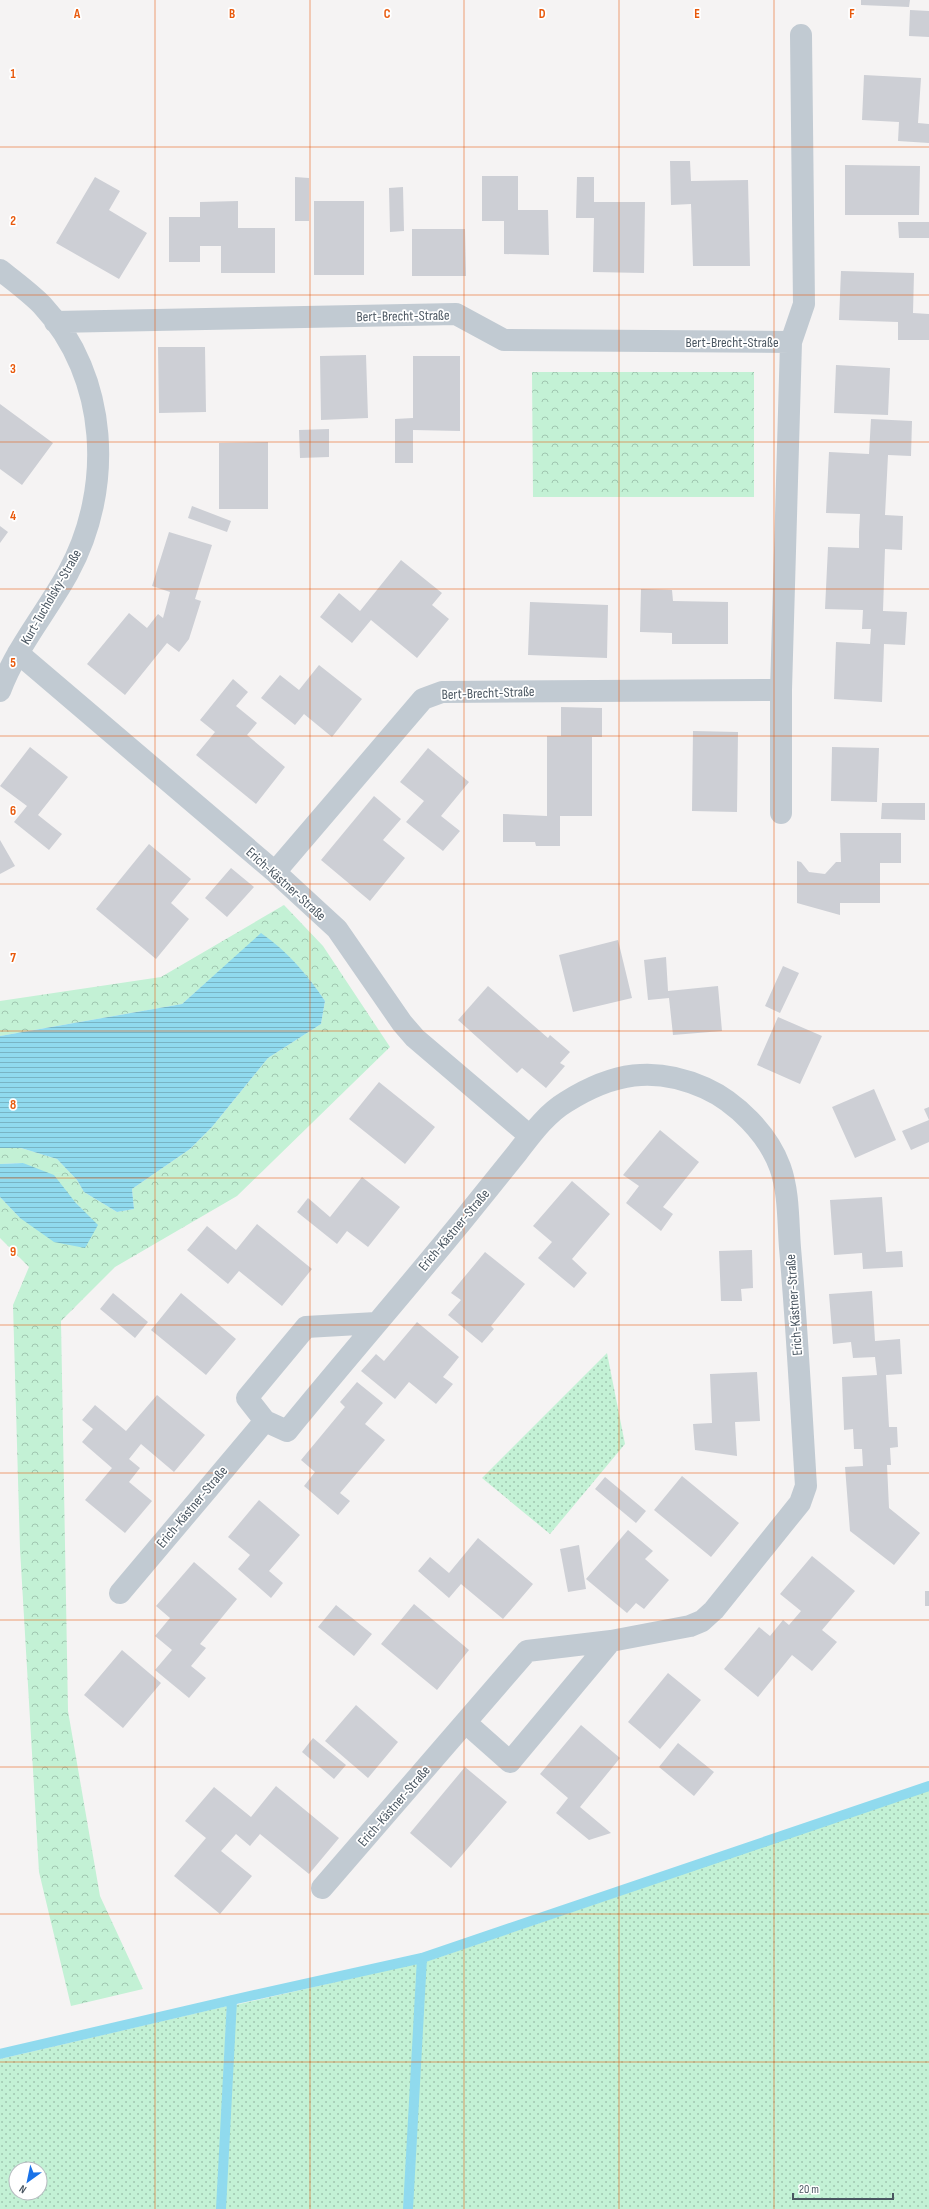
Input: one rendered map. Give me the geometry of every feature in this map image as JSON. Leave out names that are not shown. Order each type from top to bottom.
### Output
[{"type":"street","name":"Bert-Brecht-Straße","points":[[781,813],[781,690],[791,342],[804,304],[801,35]]},
{"type":"street","name":"Kurt-Tucholsky-Straße","points":[[0,270],[28,291],[55,322],[78,361],[87,380],[99,446],[98,474],[89,523],[82,543],[68,573],[18,653],[0,691]]},
{"type":"street","name":"Bert-Brecht-Straße","points":[[55,322],[456,314],[504,340],[791,342]]},
{"type":"street","name":"Erich-Kästner-Straße","points":[[18,653],[275,872],[337,929],[402,1023],[415,1038],[530,1136]]},
{"type":"street","name":"Bert-Brecht-Straße","points":[[275,872],[423,699],[442,692],[781,690]]},
{"type":"street","name":"Erich-Kästner-Straße","points":[[322,1888],[527,1651],[611,1641],[690,1626],[702,1621],[714,1610],[800,1503],[806,1486],[792,1272],[784,1185],[780,1166],[768,1145],[755,1127],[735,1107],[716,1093],[690,1081],[666,1075],[646,1074],[619,1078],[597,1085],[563,1104],[530,1136],[462,1221],[287,1431],[265,1421],[247,1398],[306,1327],[376,1323]]},
{"type":"street","name":"Erich-Kästner-Straße","points":[[120,1593],[265,1421]]},
{"type":"street","points":[[466,1723],[510,1762],[611,1641]]},
{"type":"green space","points":[[532,372],[754,372],[754,497],[533,497]]},
{"type":"green space","points":[[284,905],[323,946],[390,1047],[237,1196],[115,1267],[61,1321],[68,1711],[100,1896],[143,1989],[71,2006],[39,1872],[20,1549],[13,1305],[29,1267],[0,1238],[0,1197],[20,1218],[97,1225],[75,1202],[23,1163],[0,1164],[0,1148],[21,1148],[57,1159],[77,1180],[84,1192],[117,1212],[134,1209],[132,1189],[190,1149],[212,1127],[268,1058],[321,1024],[325,1001],[296,964],[261,934],[182,1004],[0,1036],[0,1001],[161,977]]},
{"type":"green space","points":[[607,1353],[625,1444],[550,1534],[482,1478]]},
{"type":"green space","points":[[929,1790],[929,2209],[411,2209],[425,1962]]},
{"type":"green space","points":[[418,1963],[404,2209],[225,2209],[235,2005]]},
{"type":"green space","points":[[227,2006],[217,2209],[0,2209],[0,2059]]},
{"type":"water","points":[[261,933],[271,940],[296,964],[325,1001],[321,1024],[268,1058],[212,1127],[190,1149],[132,1189],[134,1209],[117,1212],[84,1192],[77,1180],[57,1159],[21,1148],[0,1148],[0,1036],[182,1004]]},
{"type":"water","points":[[23,1163],[54,1175],[75,1202],[98,1225],[85,1248],[54,1242],[20,1218],[0,1197],[0,1164]]},
{"type":"building","points":[[861,0],[910,0],[909,7],[861,5]]},
{"type":"building","points":[[910,10],[929,11],[929,37],[909,36]]},
{"type":"building","points":[[864,75],[921,78],[918,123],[929,124],[929,143],[898,141],[899,122],[862,120]]},
{"type":"building","points":[[670,161],[690,161],[691,181],[748,180],[750,266],[693,266],[691,204],[671,205]]},
{"type":"building","points":[[845,165],[920,166],[919,215],[845,215]]},
{"type":"building","points":[[482,176],[518,176],[518,210],[548,210],[549,255],[504,254],[504,221],[482,221]]},
{"type":"building","points":[[95,177],[120,191],[109,210],[147,233],[119,279],[56,243]]},
{"type":"building","points":[[295,177],[309,178],[309,221],[295,221]]},
{"type":"building","points":[[577,177],[594,177],[594,202],[645,202],[644,273],[593,272],[594,218],[576,218]]},
{"type":"building","points":[[403,187],[404,231],[390,232],[389,188]]},
{"type":"building","points":[[238,201],[238,228],[275,228],[275,273],[221,273],[221,246],[200,246],[200,262],[169,262],[169,217],[200,217],[200,202]]},
{"type":"building","points":[[314,201],[364,201],[364,275],[314,275]]},
{"type":"building","points":[[898,222],[929,222],[929,238],[899,238]]},
{"type":"building","points":[[412,229],[465,229],[466,276],[412,276]]},
{"type":"building","points":[[841,271],[914,273],[913,313],[929,314],[929,340],[898,340],[898,322],[839,320]]},
{"type":"building","points":[[158,347],[205,347],[206,412],[159,413]]},
{"type":"building","points":[[366,355],[368,418],[321,420],[320,356]]},
{"type":"building","points":[[413,356],[460,356],[460,431],[413,430],[413,463],[395,463],[395,419],[413,418]]},
{"type":"building","points":[[836,365],[890,368],[888,415],[834,413]]},
{"type":"building","points":[[0,404],[53,443],[22,485],[0,469]]},
{"type":"building","points":[[871,419],[912,421],[911,456],[888,455],[885,515],[903,516],[902,550],[885,549],[883,611],[907,612],[905,645],[884,644],[882,702],[834,699],[836,642],[870,644],[871,629],[862,629],[863,610],[825,609],[828,547],[859,548],[860,514],[826,513],[829,452],[869,454]]},
{"type":"building","points":[[329,429],[329,457],[300,458],[299,430]]},
{"type":"building","points":[[268,442],[268,509],[219,509],[219,443]]},
{"type":"building","points":[[192,506],[231,521],[227,532],[188,518]]},
{"type":"building","points":[[0,526],[8,532],[0,543]]},
{"type":"building","points":[[169,532],[212,545],[195,599],[201,601],[189,639],[179,652],[167,643],[125,695],[87,664],[129,613],[147,628],[158,614],[163,618],[170,592],[152,586]]},
{"type":"building","points":[[401,560],[442,593],[432,605],[449,619],[417,658],[371,620],[352,643],[320,617],[339,593],[360,611]]},
{"type":"building","points":[[641,589],[672,590],[673,601],[728,602],[728,644],[672,644],[672,633],[640,632]]},
{"type":"building","points":[[530,602],[608,605],[607,658],[528,655]]},
{"type":"building","points":[[319,665],[362,699],[332,737],[304,714],[295,725],[261,698],[280,675],[299,690]]},
{"type":"building","points":[[233,679],[248,692],[236,706],[257,723],[247,735],[285,767],[256,804],[196,755],[215,732],[200,720]]},
{"type":"building","points":[[561,707],[602,708],[602,737],[592,737],[592,816],[560,816],[560,846],[536,846],[535,842],[503,842],[503,814],[547,816],[547,736],[561,736]]},
{"type":"building","points":[[693,731],[738,732],[737,812],[692,811]]},
{"type":"building","points":[[30,747],[68,777],[38,815],[62,834],[49,850],[14,822],[27,806],[0,786]]},
{"type":"building","points":[[832,747],[879,748],[877,802],[831,801]]},
{"type":"building","points":[[428,748],[469,782],[441,816],[460,831],[443,851],[406,822],[424,801],[400,782]]},
{"type":"building","points":[[374,796],[401,819],[383,840],[405,858],[370,901],[321,860]]},
{"type":"building","points":[[882,803],[925,803],[925,820],[881,819]]},
{"type":"building","points":[[840,833],[901,833],[901,863],[880,863],[880,903],[840,903],[840,915],[797,903],[797,861],[801,862],[809,872],[825,874],[836,862],[841,862]]},
{"type":"building","points":[[0,840],[15,866],[0,874]]},
{"type":"building","points":[[149,844],[191,879],[171,903],[189,919],[156,959],[96,909]]},
{"type":"building","points":[[231,868],[254,887],[227,917],[205,898]]},
{"type":"building","points":[[618,940],[632,998],[573,1012],[559,955]]},
{"type":"building","points":[[666,957],[668,991],[718,986],[722,1031],[673,1035],[669,998],[648,1000],[644,960]]},
{"type":"building","points":[[783,966],[799,973],[780,1013],[765,1006]]},
{"type":"building","points":[[488,986],[548,1038],[550,1035],[570,1052],[560,1063],[565,1066],[546,1088],[522,1068],[517,1073],[458,1020]]},
{"type":"building","points":[[778,1017],[822,1036],[800,1084],[757,1065]]},
{"type":"building","points":[[379,1082],[435,1127],[405,1164],[349,1119]]},
{"type":"building","points":[[874,1089],[896,1140],[855,1158],[832,1107]]},
{"type":"building","points":[[929,1107],[929,1120],[924,1109]]},
{"type":"building","points":[[929,1120],[929,1142],[911,1150],[902,1131]]},
{"type":"building","points":[[660,1130],[699,1162],[663,1207],[673,1214],[661,1231],[626,1203],[639,1186],[623,1175]]},
{"type":"building","points":[[362,1177],[400,1207],[368,1247],[347,1231],[337,1244],[297,1212],[308,1198],[330,1217]]},
{"type":"building","points":[[572,1181],[610,1214],[572,1259],[587,1273],[574,1288],[538,1258],[552,1242],[533,1226]]},
{"type":"building","points":[[882,1197],[886,1252],[902,1251],[903,1267],[863,1269],[862,1253],[834,1255],[830,1200]]},
{"type":"building","points":[[257,1224],[312,1269],[282,1306],[239,1271],[228,1284],[187,1250],[207,1226],[236,1250]]},
{"type":"building","points":[[752,1250],[753,1288],[741,1289],[742,1301],[721,1301],[719,1251]]},
{"type":"building","points":[[485,1252],[525,1284],[491,1326],[494,1329],[482,1343],[448,1315],[461,1300],[451,1293]]},
{"type":"building","points":[[872,1291],[875,1341],[900,1339],[902,1374],[886,1375],[889,1427],[897,1427],[898,1447],[890,1448],[891,1465],[887,1465],[889,1508],[920,1533],[894,1565],[850,1531],[845,1467],[863,1466],[862,1449],[854,1449],[853,1429],[844,1430],[842,1377],[877,1375],[875,1357],[853,1358],[851,1342],[833,1344],[829,1294]]},
{"type":"building","points":[[113,1293],[148,1322],[135,1338],[100,1309]]},
{"type":"building","points":[[181,1293],[236,1339],[206,1375],[151,1330]]},
{"type":"building","points":[[417,1322],[459,1357],[443,1377],[453,1384],[436,1404],[409,1382],[395,1399],[361,1371],[376,1354],[384,1361]]},
{"type":"building","points":[[757,1372],[760,1421],[735,1422],[737,1456],[695,1450],[693,1424],[712,1423],[710,1374]]},
{"type":"building","points":[[357,1382],[383,1403],[365,1424],[385,1440],[340,1493],[350,1501],[338,1515],[304,1486],[315,1472],[301,1460],[345,1407],[340,1402]]},
{"type":"building","points":[[157,1395],[205,1435],[174,1472],[141,1444],[129,1459],[140,1468],[129,1482],[152,1501],[125,1533],[85,1500],[112,1468],[82,1442],[93,1429],[82,1420],[95,1405],[126,1431]]},
{"type":"building","points":[[682,1476],[739,1523],[711,1557],[654,1510]]},
{"type":"building","points":[[605,1477],[646,1511],[636,1523],[595,1489]]},
{"type":"building","points":[[259,1500],[300,1535],[269,1571],[283,1583],[271,1598],[238,1569],[250,1555],[228,1537]]},
{"type":"building","points":[[628,1530],[653,1551],[645,1559],[669,1580],[644,1609],[636,1603],[627,1613],[586,1579]]},
{"type":"building","points":[[478,1538],[533,1584],[503,1619],[461,1584],[449,1598],[418,1571],[430,1557],[449,1573]]},
{"type":"building","points":[[579,1545],[586,1589],[568,1592],[560,1549]]},
{"type":"building","points":[[812,1556],[855,1591],[822,1630],[837,1642],[812,1671],[792,1655],[758,1697],[724,1669],[759,1627],[770,1636],[783,1620],[789,1625],[801,1611],[780,1594]]},
{"type":"building","points":[[194,1562],[237,1599],[200,1644],[206,1648],[191,1666],[206,1678],[189,1698],[155,1670],[172,1650],[155,1636],[170,1618],[156,1606]]},
{"type":"building","points":[[925,1591],[929,1591],[929,1606],[925,1606]]},
{"type":"building","points":[[414,1604],[469,1650],[437,1690],[381,1644]]},
{"type":"building","points":[[336,1605],[372,1634],[354,1656],[318,1627]]},
{"type":"building","points":[[122,1650],[161,1683],[123,1728],[84,1695]]},
{"type":"building","points":[[668,1673],[701,1700],[660,1749],[628,1722]]},
{"type":"building","points":[[356,1705],[398,1742],[368,1778],[325,1741]]},
{"type":"building","points":[[581,1725],[620,1758],[580,1807],[611,1833],[589,1840],[556,1813],[568,1798],[540,1774]]},
{"type":"building","points":[[313,1738],[346,1765],[334,1779],[302,1752]]},
{"type":"building","points":[[678,1743],[714,1772],[694,1796],[659,1767]]},
{"type":"building","points":[[465,1767],[507,1802],[451,1868],[410,1833]]},
{"type":"building","points":[[276,1786],[339,1838],[309,1874],[260,1834],[250,1846],[236,1834],[221,1851],[252,1876],[220,1914],[174,1876],[206,1838],[185,1821],[214,1787],[251,1817]]},
{"type":"waterway","points":[[0,2054],[422,1958],[929,1786]]},
{"type":"waterway","points":[[408,2209],[422,1958]]},
{"type":"waterway","points":[[221,2209],[232,2000]]}]
